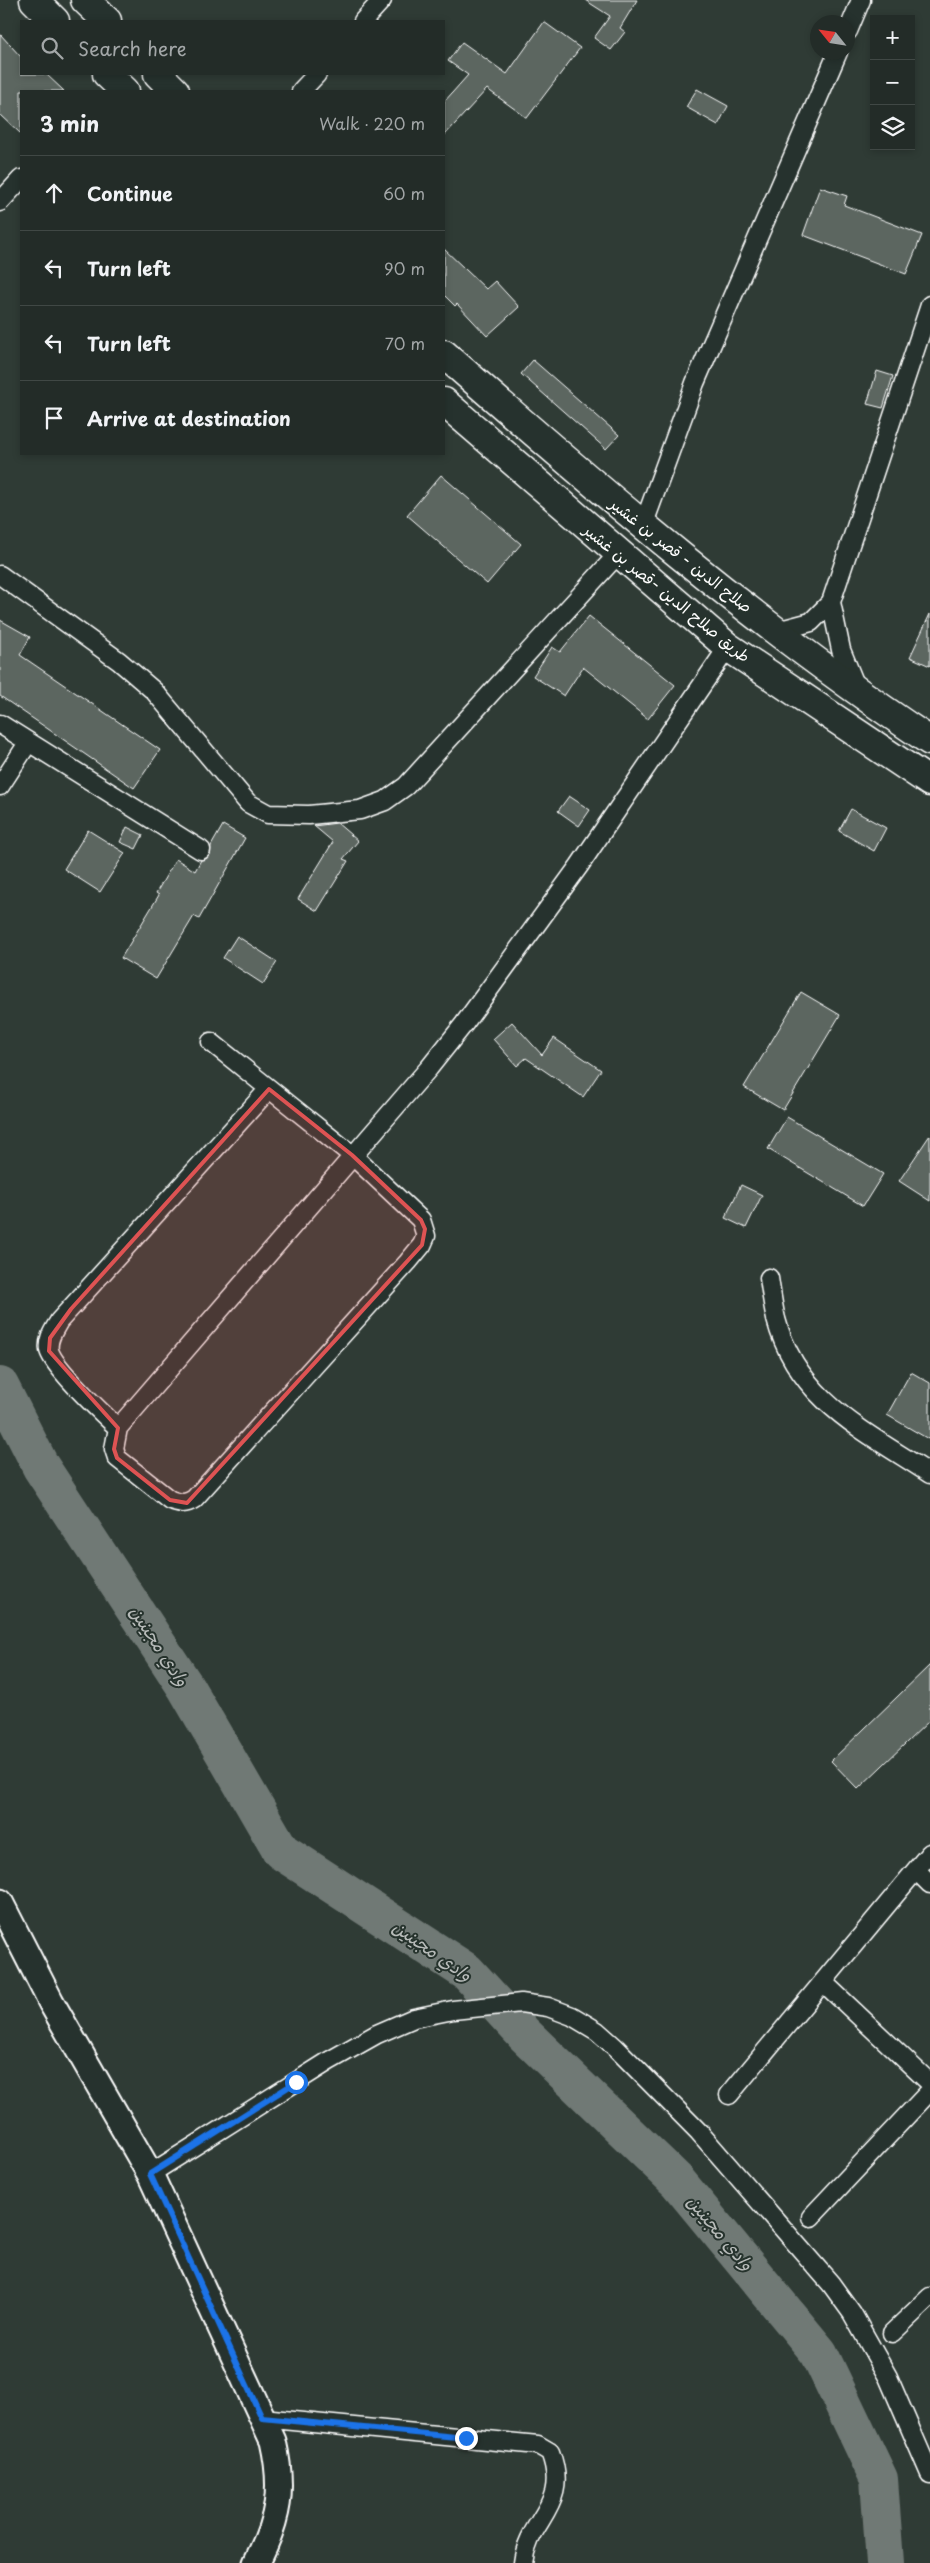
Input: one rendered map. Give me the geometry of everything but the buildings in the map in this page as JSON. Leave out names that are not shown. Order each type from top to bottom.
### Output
[{"type":"highway","points":[[34,0],[54,20]]},
{"type":"highway","points":[[85,0],[105,20]]},
{"type":"highway","points":[[159,75],[174,90]]},
{"type":"highway","name":"صلاح الدين - قصر بن غشير","points":[[445,355],[643,526],[777,631],[859,692],[930,741]]},
{"type":"highway","name":"طريق صلاح الدين -قصر بن غشير","points":[[445,403],[618,554],[728,646],[930,782]]},
{"type":"street","points":[[364,20],[382,0]]},
{"type":"street","points":[[855,16],[862,0]]},
{"type":"street","points":[[643,526],[695,383],[835,60]]},
{"type":"street","points":[[302,90],[316,75]]},
{"type":"street","points":[[0,202],[20,180]]},
{"type":"street","points":[[777,631],[811,622],[831,602],[930,305]]},
{"type":"street","points":[[0,575],[119,661],[154,691],[248,803],[268,814],[309,815],[360,810],[385,802],[406,786],[618,554]]},
{"type":"street","points":[[831,602],[841,650],[859,692]]},
{"type":"street","points":[[211,1042],[352,1155],[421,1220],[426,1236],[408,1262],[194,1499],[187,1503],[170,1500],[117,1458],[114,1449],[118,1428],[352,1155],[429,1068],[508,966],[579,866],[728,646]]},
{"type":"street","points":[[0,724],[201,850]]},
{"type":"street","points":[[0,786],[28,743]]},
{"type":"street","points":[[118,1428],[58,1365],[50,1351],[50,1338],[59,1321],[269,1089]]},
{"type":"street","points":[[769,1278],[776,1320],[790,1354],[804,1380],[822,1400],[848,1420],[930,1474]]},
{"type":"street","points":[[729,2095],[930,1853]]},
{"type":"street","points":[[916,1870],[930,1884]]},
{"type":"street","points":[[0,1902],[52,2002],[150,2174],[272,2441],[279,2468],[280,2499],[263,2550],[256,2563]]},
{"type":"street","points":[[822,1982],[930,2083]]},
{"type":"street","points":[[150,2174],[296,2082],[377,2034],[414,2018],[453,2010],[521,2003],[556,2010],[572,2016],[597,2032],[615,2047],[699,2132],[770,2213],[852,2313],[888,2377],[930,2474]]},
{"type":"street","points":[[810,2217],[930,2091]]},
{"type":"street","points":[[892,2333],[930,2297]]},
{"type":"street","points":[[262,2418],[538,2445],[550,2452],[557,2469],[556,2487],[549,2508],[534,2533],[524,2563]]},
{"type":"highlighted area","points":[[269,1089],[352,1155],[421,1220],[425,1229],[422,1245],[408,1262],[187,1503],[170,1500],[117,1458],[114,1449],[118,1428],[49,1351],[50,1338],[71,1309]]},
{"type":"waterway","name":"وادي مجينين","points":[[0,1386],[41,1467],[185,1686],[281,1851],[467,1972],[524,2034],[677,2181],[819,2353],[879,2479],[885,2563]]},
{"type":"route","points":[[296,2082],[150,2174],[262,2418],[466,2438]]}]
